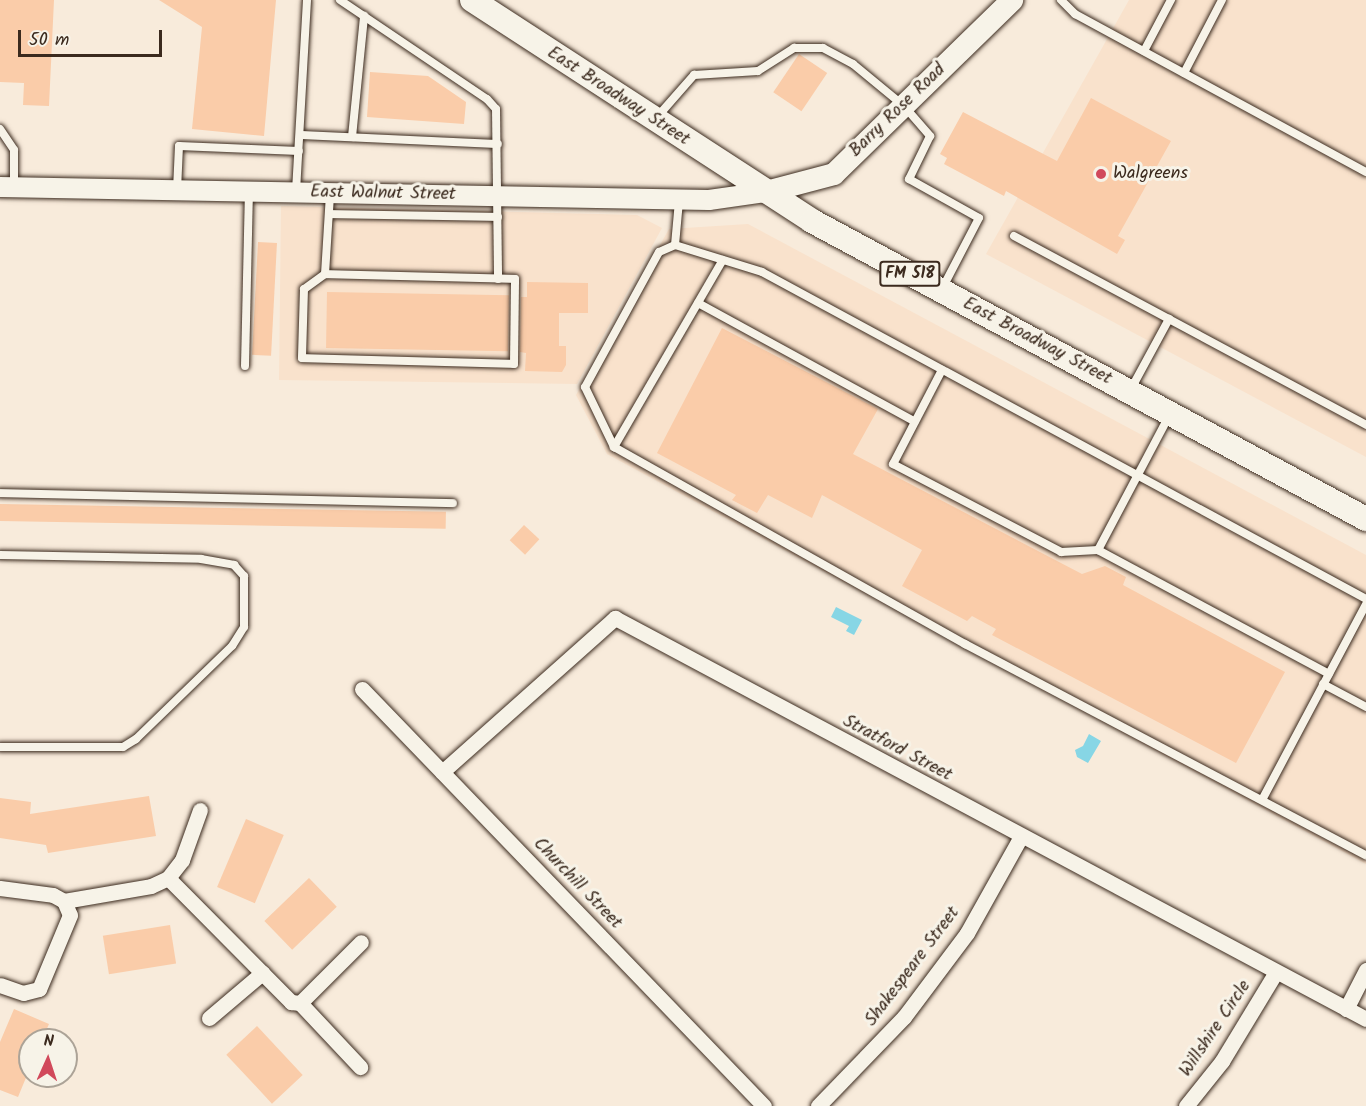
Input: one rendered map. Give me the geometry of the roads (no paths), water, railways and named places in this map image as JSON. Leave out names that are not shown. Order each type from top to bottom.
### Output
[{"type":"main road","name":"East Broadway Street","points":[[472,0],[766,192],[941,290],[1366,519]]},
{"type":"main road","name":"Barry Rose Road","points":[[766,192],[834,174],[1012,0]]},
{"type":"street","name":"East Walnut Street","points":[[7,187],[680,200],[766,192]]},
{"type":"street","name":"Stratford Street","points":[[442,772],[615,618],[1020,838],[1366,1019]]},
{"type":"street","name":"Churchill Street","points":[[362,689],[764,1106]]},
{"type":"street","points":[[64,901],[151,886],[168,878],[182,860],[200,810]]},
{"type":"street","name":"Shakespeare Street","points":[[818,1106],[904,1017],[967,933],[1020,838]]},
{"type":"street","points":[[168,878],[291,1002],[300,1003],[360,1067]]},
{"type":"street","points":[[0,888],[53,895],[64,901],[70,915],[68,926],[39,989],[23,993],[0,985]]},
{"type":"street","points":[[300,1003],[361,942]]},
{"type":"street","points":[[1346,1009],[1366,970]]},
{"type":"street","name":"Willshire Circle","points":[[1186,1106],[1222,1061],[1276,972]]},
{"type":"street","points":[[209,1018],[262,973]]},
{"type":"lane","points":[[296,193],[308,0]]},
{"type":"lane","points":[[340,0],[487,99],[498,117],[498,279]]},
{"type":"lane","points":[[1061,0],[1075,14],[1366,172]]},
{"type":"lane","points":[[1144,51],[1171,0]]},
{"type":"lane","points":[[1184,73],[1222,0]]},
{"type":"lane","points":[[352,137],[364,16]]},
{"type":"lane","points":[[654,120],[694,75],[758,71],[804,45],[824,48],[853,64],[904,106],[930,136],[909,179],[978,218],[941,290]]},
{"type":"lane","points":[[0,129],[14,150],[7,187]]},
{"type":"lane","points":[[300,135],[498,144]]},
{"type":"lane","points":[[177,192],[179,146],[299,151]]},
{"type":"lane","points":[[245,366],[249,192]]},
{"type":"lane","points":[[325,274],[330,194]]},
{"type":"lane","points":[[675,245],[680,200]]},
{"type":"lane","points":[[328,214],[498,217]]},
{"type":"lane","points":[[1014,236],[1366,425]]},
{"type":"lane","points":[[1366,599],[762,272],[675,245],[659,252],[585,387],[614,447],[964,644],[1366,855]]},
{"type":"lane","points":[[614,447],[723,261]]},
{"type":"lane","points":[[325,274],[515,279],[514,364],[303,358],[304,289],[325,274]]},
{"type":"lane","points":[[699,303],[915,423]]},
{"type":"lane","points":[[1130,392],[1169,319]]},
{"type":"lane","points":[[942,369],[893,464],[1060,552],[1098,550],[1329,674]]},
{"type":"lane","points":[[1098,550],[1170,414]]},
{"type":"lane","points":[[0,493],[453,503]]},
{"type":"lane","points":[[0,555],[201,558],[234,565],[244,576],[244,627],[232,646],[123,747],[0,747]]},
{"type":"lane","points":[[1262,800],[1366,604]]},
{"type":"lane","points":[[1323,684],[1366,707]]},
{"type":"water","points":[[836,607],[862,620],[854,635],[846,631],[849,626],[831,617]]},
{"type":"water","points":[[1089,734],[1101,741],[1088,763],[1077,757],[1075,750],[1083,746]]},
{"type":"place","name":"Walgreens","points":[[1101,174]]}]
